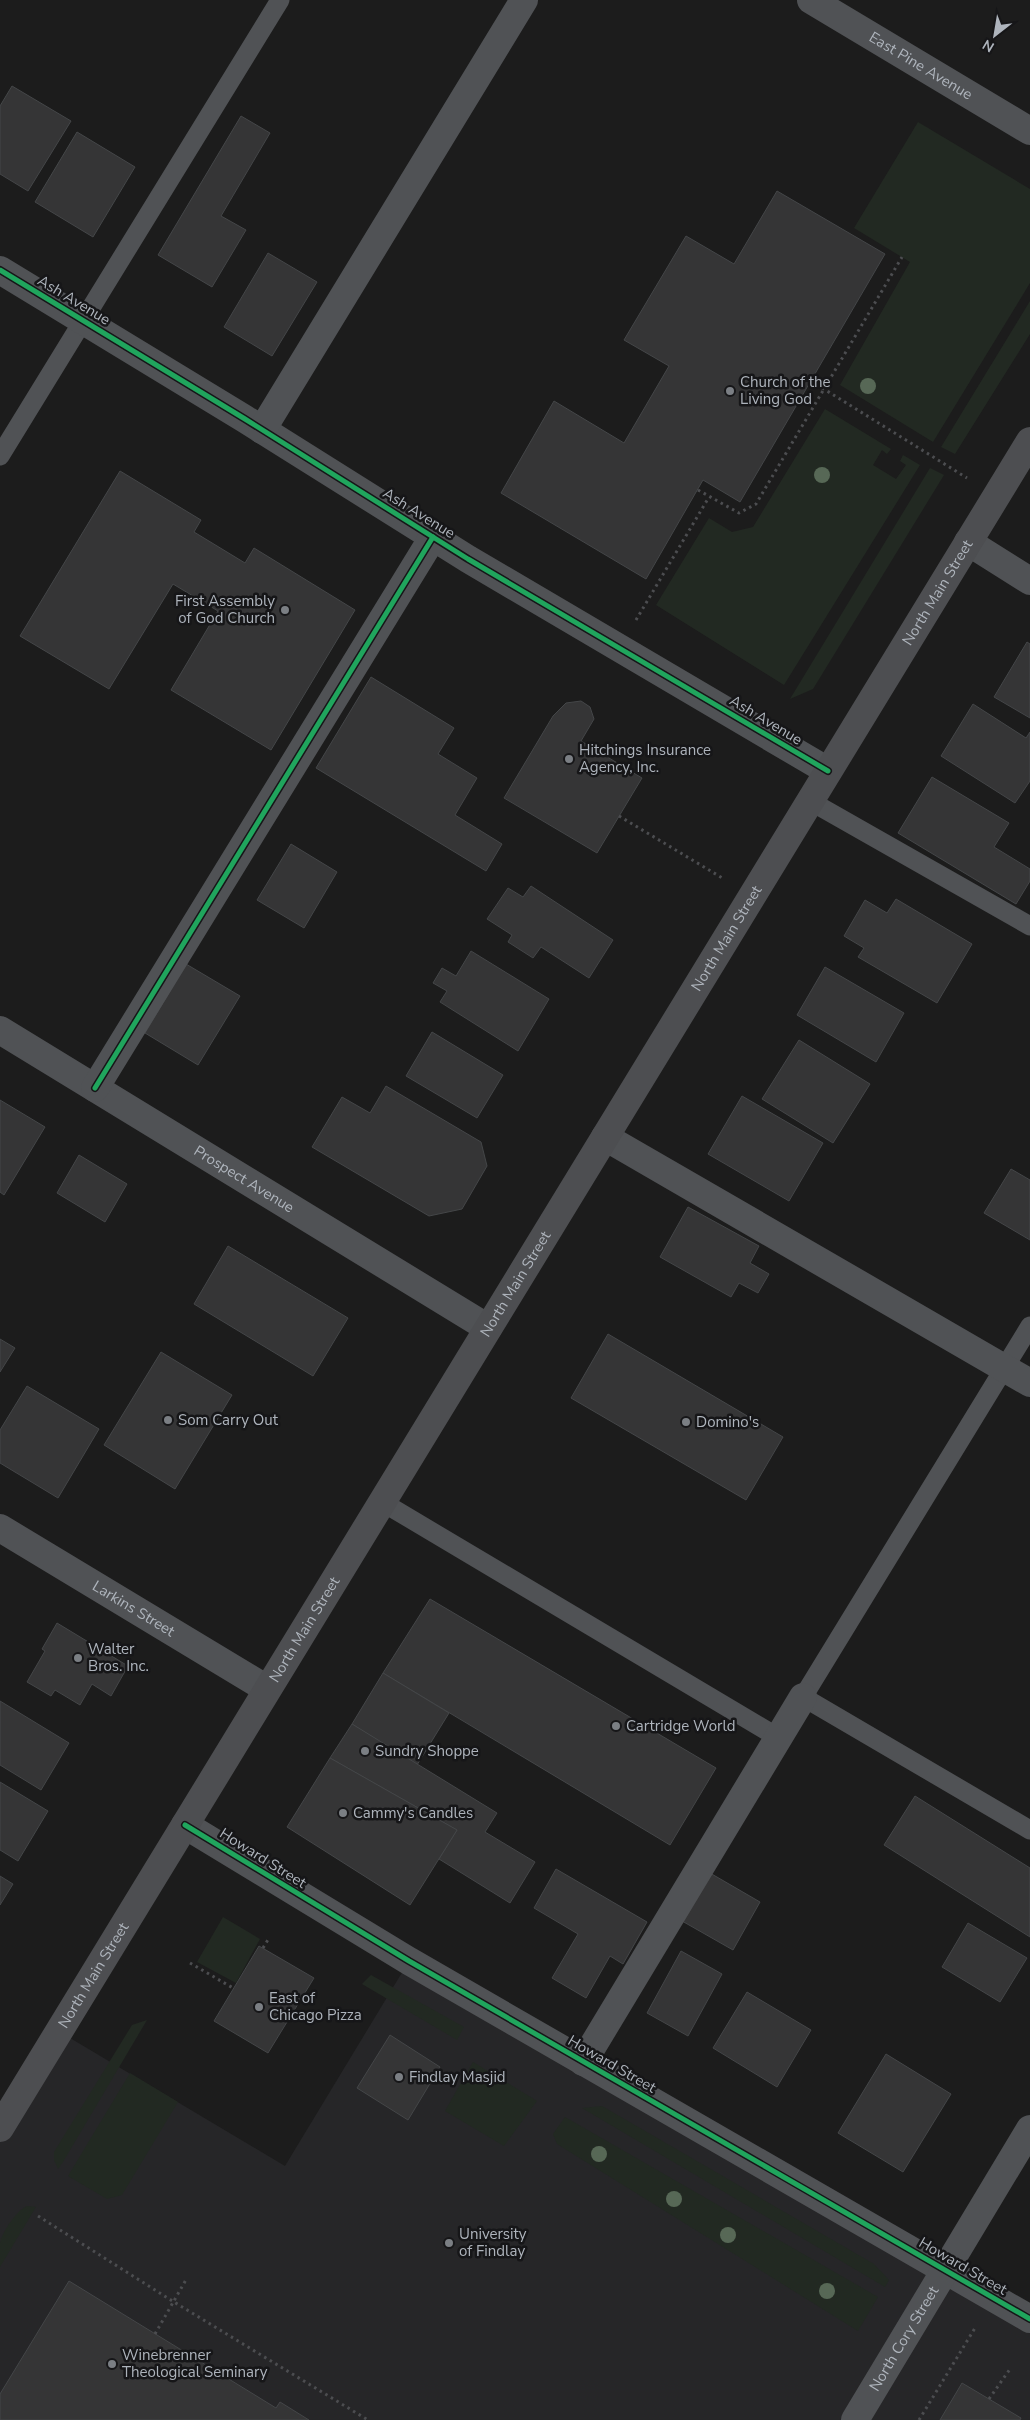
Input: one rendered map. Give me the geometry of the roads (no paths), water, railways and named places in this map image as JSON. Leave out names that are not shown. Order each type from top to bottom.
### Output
[{"type":"main road","name":"North Main Street","points":[[0,2128],[1030,441]]},
{"type":"street","points":[[262,430],[524,0]]},
{"type":"street","name":"East Pine Avenue","points":[[811,0],[1030,131]]},
{"type":"street","name":"Ash Avenue","points":[[0,270],[433,537],[828,771]]},
{"type":"street","points":[[95,1088],[433,537]]},
{"type":"street","points":[[968,542],[1030,581]]},
{"type":"street","name":"Prospect Avenue","points":[[0,1030],[488,1328]]},
{"type":"street","points":[[605,1137],[1030,1383]]},
{"type":"street","name":"Larkins Street","points":[[0,1528],[267,1689]]},
{"type":"street","points":[[583,2062],[803,1697]]},
{"type":"street","name":"Howard Street","points":[[185,1825],[409,1962],[1030,2319]]},
{"type":"street","name":"North Cory Street","points":[[855,2420],[944,2269],[1030,2129]]},
{"type":"lane","points":[[0,456],[280,0]]},
{"type":"lane","points":[[810,801],[1030,926]]},
{"type":"lane","points":[[1030,1326],[803,1697],[1030,1830]]},
{"type":"lane","points":[[382,1502],[779,1738]]},
{"type":"place","name":"Church of the Living God","points":[[730,391]]},
{"type":"place","name":"First Assembly of God Church","points":[[285,610]]},
{"type":"place","name":"Hitchings Insurance Agency, Inc.","points":[[569,759]]},
{"type":"place","name":"Som Carry Out","points":[[168,1420]]},
{"type":"place","name":"Domino's","points":[[686,1422]]},
{"type":"place","name":"Walter Bros. Inc.","points":[[78,1658]]},
{"type":"place","name":"Cartridge World","points":[[616,1726]]},
{"type":"place","name":"Sundry Shoppe","points":[[365,1751]]},
{"type":"place","name":"Cammy's Candles","points":[[343,1813]]},
{"type":"place","name":"East of Chicago Pizza","points":[[259,2007]]},
{"type":"place","name":"Findlay Masjid","points":[[399,2077]]},
{"type":"place","name":"University of Findlay","points":[[449,2243]]},
{"type":"place","name":"Winebrenner Theological Seminary","points":[[112,2364]]}]
